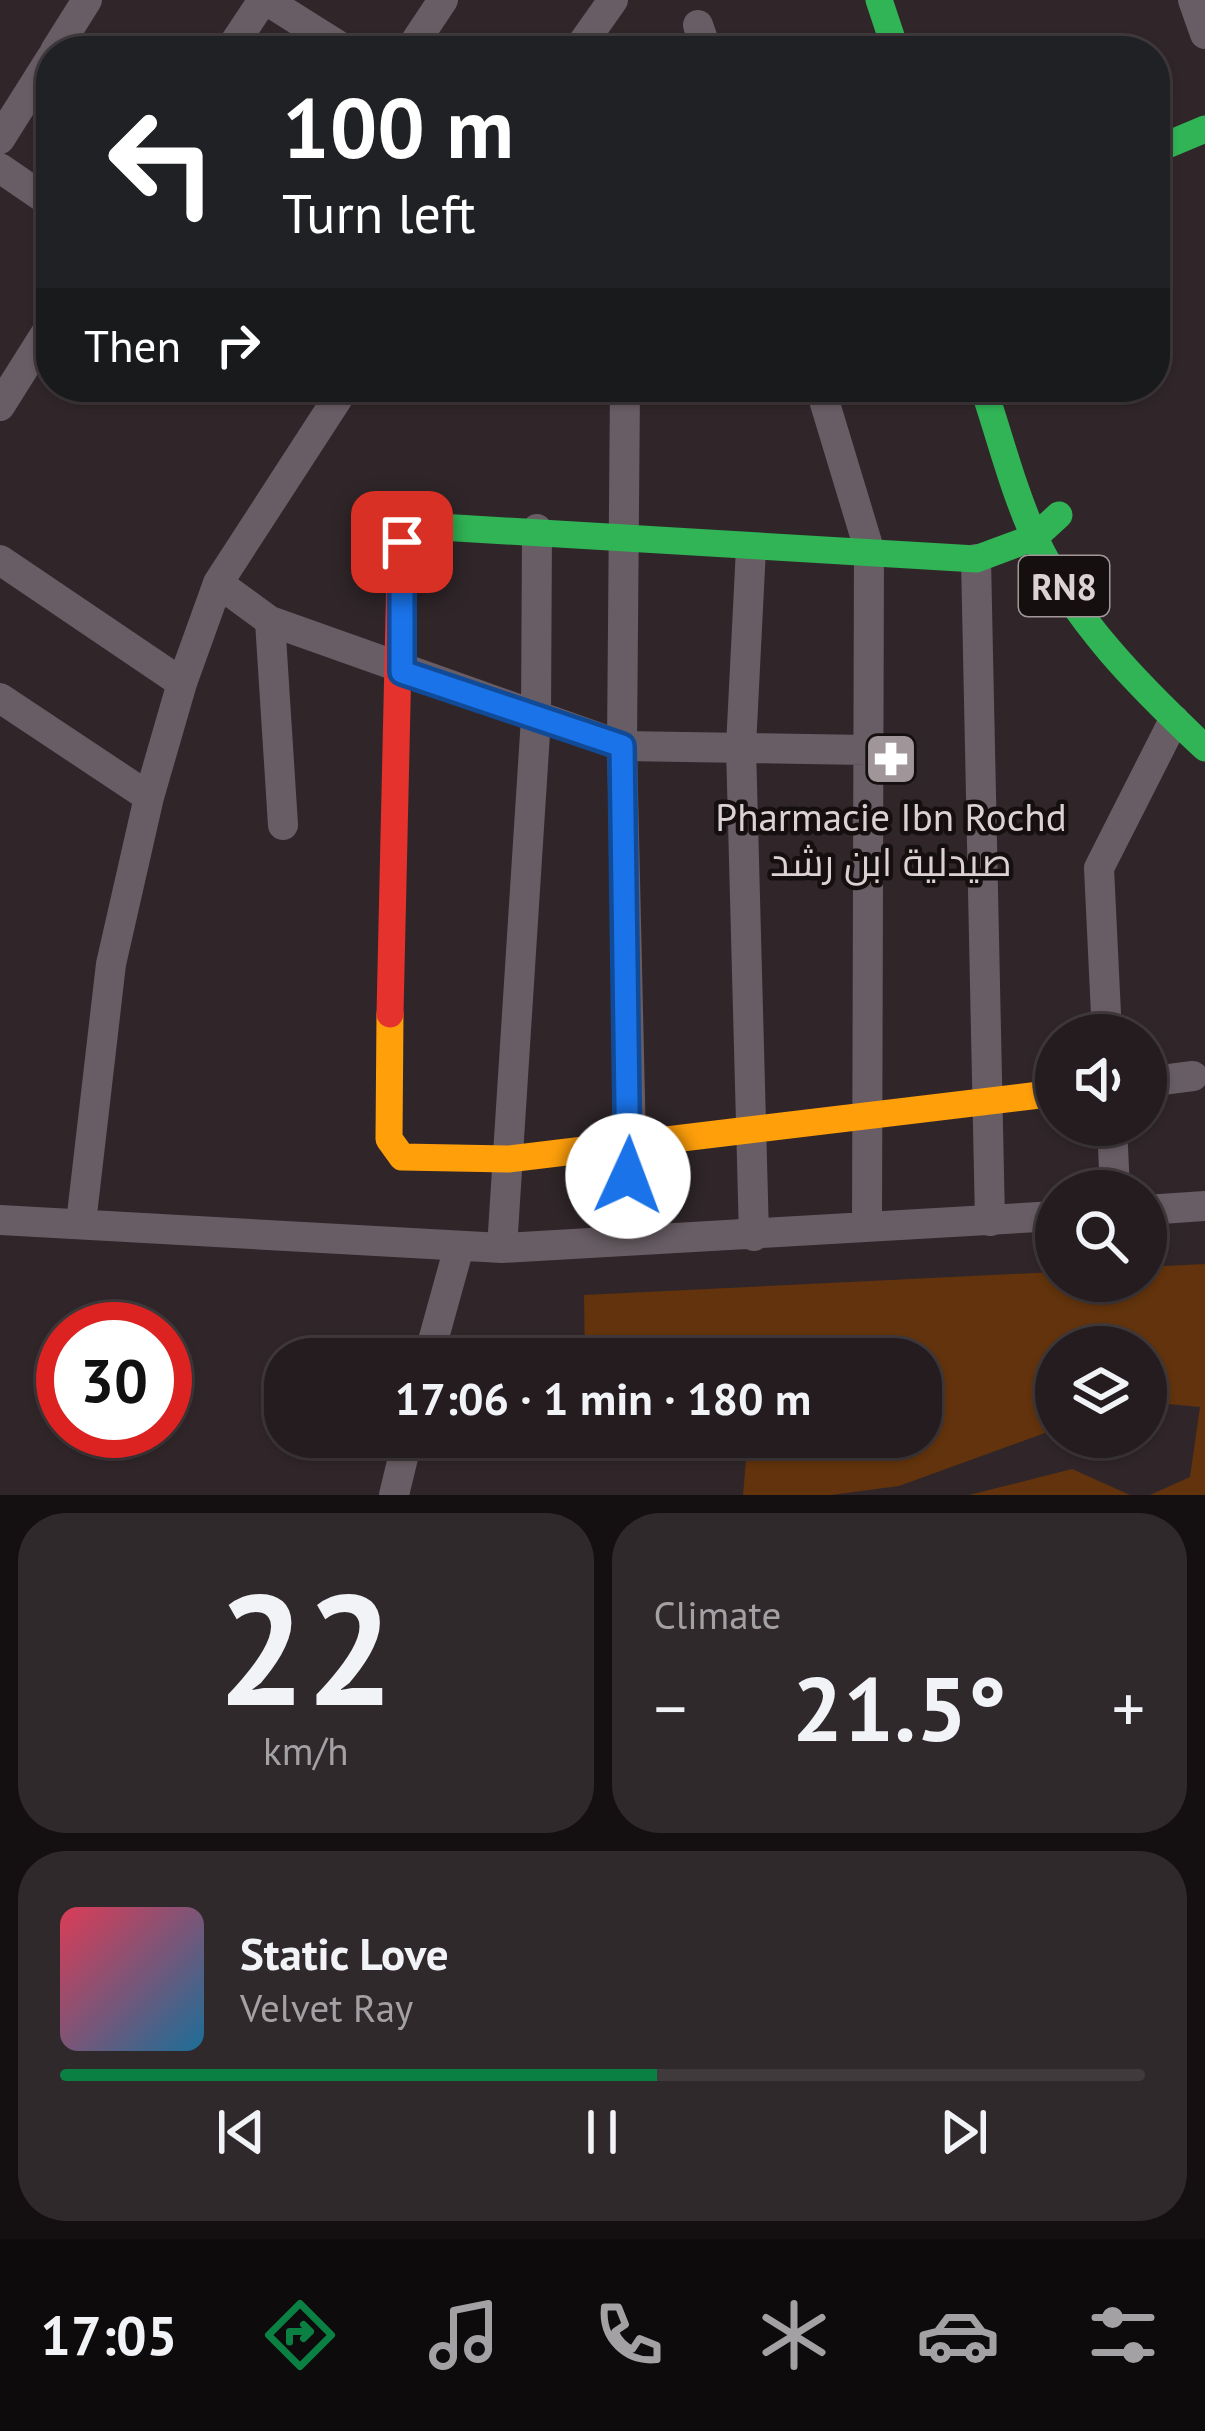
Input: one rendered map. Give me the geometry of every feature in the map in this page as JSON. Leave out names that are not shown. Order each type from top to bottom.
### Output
[{"type":"street","points":[[64,36],[87,0]]},
{"type":"street","points":[[239,36],[264,0],[323,36]]},
{"type":"street","points":[[419,36],[442,0]]},
{"type":"street","points":[[588,36],[614,0]]},
{"type":"street","points":[[851,0],[863,36]]},
{"type":"street","points":[[879,0],[891,36]]},
{"type":"street","points":[[1193,0],[1205,34]]},
{"type":"street","points":[[0,139],[36,81]]},
{"type":"street","points":[[1170,144],[1205,129]]},
{"type":"street","points":[[2,172],[36,194]]},
{"type":"street","points":[[0,406],[36,349]]},
{"type":"street","points":[[80,1223],[111,964],[149,797],[182,683],[218,583],[328,402]]},
{"type":"street","points":[[622,1241],[631,1143],[622,746],[625,402]]},
{"type":"street","points":[[825,402],[869,549],[867,1226]]},
{"type":"street","name":"RN8","points":[[988,402],[1035,537],[1084,618],[1142,691],[1205,748]]},
{"type":"street","points":[[1016,402],[1036,456]]},
{"type":"street","name":"RN8","points":[[1035,537],[1056,505],[1074,545]]},
{"type":"street","points":[[1035,537],[976,559],[869,549],[751,548],[538,530],[440,527],[408,535],[400,561],[402,672],[395,783],[389,1138],[401,1157],[414,1160],[508,1159],[1035,1096]]},
{"type":"street","points":[[502,1248],[536,718],[538,530]]},
{"type":"street","points":[[751,548],[741,747],[754,1235]]},
{"type":"street","points":[[976,559],[990,1221]]},
{"type":"street","points":[[0,560],[182,683]]},
{"type":"street","points":[[218,583],[270,621],[402,672],[622,746],[867,750]]},
{"type":"street","name":"RN8","points":[[1119,615],[1205,711]]},
{"type":"street","points":[[270,621],[283,825]]},
{"type":"street","points":[[0,698],[149,797]]},
{"type":"street","points":[[1106,1014],[1099,868],[1174,720]]},
{"type":"street","points":[[1167,1079],[1193,1076]]},
{"type":"street","points":[[1167,1209],[1205,1206]]},
{"type":"street","points":[[0,1220],[502,1248],[1035,1218]]},
{"type":"street","points":[[434,1338],[459,1247]]},
{"type":"street","points":[[394,1494],[403,1458]]},
{"type":"shaded area","points":[[1205,1264],[1205,1495],[1150,1495],[1190,1477],[1200,1407],[1167,1404],[1167,1326],[1035,1326],[1035,1437],[899,1486],[831,1495],[743,1495],[746,1458],[942,1458],[942,1338],[585,1338],[584,1295],[1035,1273],[1035,1302],[1167,1302],[1167,1266]]},
{"type":"shaded area","points":[[1072,1469],[1130,1495],[969,1495]]},
{"type":"traffic: fast","points":[[879,0],[891,36]]},
{"type":"traffic: fast","points":[[1170,144],[1205,129]]},
{"type":"traffic: fast","points":[[988,402],[1035,538],[1069,597],[1110,651],[1205,748]]},
{"type":"traffic: fast","points":[[400,572],[408,535],[440,527],[976,559],[1035,537],[1059,515]]},
{"type":"traffic: slow","points":[[390,1014],[389,1139],[402,1157],[508,1159],[1035,1096]]},
{"type":"traffic: jam","points":[[390,1014],[400,572]]},
{"type":"place","name":"Pharmacie Ibn Rochd صيدلية ابن رشد","points":[[891,759]]},
{"type":"route","points":[[402,542],[402,672],[622,746],[628,1176]]}]
